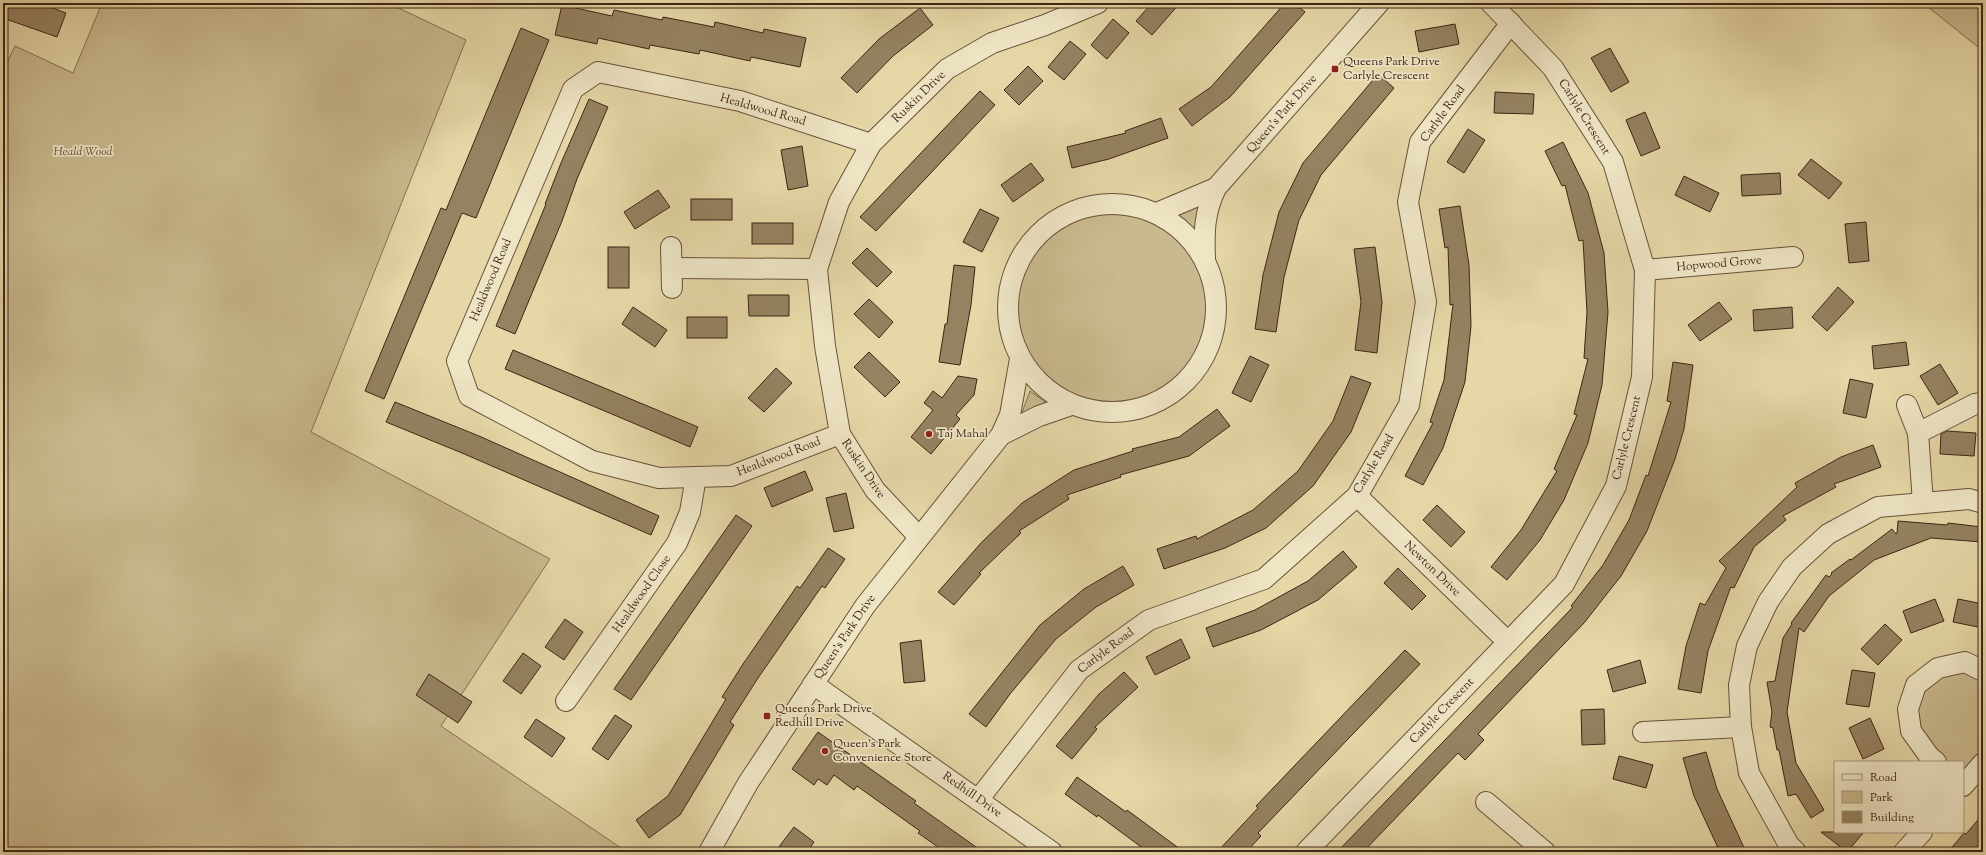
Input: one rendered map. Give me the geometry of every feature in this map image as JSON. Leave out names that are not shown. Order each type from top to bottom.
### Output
[{"type":"street","name":"Ruskin Drive","points":[[919,537],[875,490],[840,434],[825,346],[817,269],[839,202],[871,144],[947,69],[992,43],[1045,26],[1098,3]]},
{"type":"street","name":"Queen's Park Drive","points":[[1205,259],[1184,232],[1157,213],[1124,204],[1091,206],[1060,218],[1041,232],[1026,249],[1015,270],[1008,292],[1007,315],[1011,338],[1020,359],[1033,378],[1051,393],[1071,405],[1093,412],[1126,412],[1158,402],[1186,383],[1206,356],[1216,324],[1216,290],[1205,259],[1204,229],[1208,205],[1216,188],[1379,3]]},
{"type":"street","name":"Carlyle Crescent","points":[[1306,852],[1564,584],[1616,486],[1642,377],[1644,270],[1613,162],[1553,68],[1491,3]]},
{"type":"street","name":"Carlyle Road","points":[[978,800],[1079,670],[1149,620],[1264,579],[1357,496],[1409,405],[1426,302],[1408,202],[1420,142],[1511,23]]},
{"type":"street","name":"Healdwood Road","points":[[840,434],[731,476],[659,478],[592,461],[469,396],[457,361],[572,89],[598,72],[740,101],[871,144]]},
{"type":"street","name":"Queen's Park Drive","points":[[1157,213],[1216,188]]},
{"type":"street","points":[[671,248],[672,288]]},
{"type":"street","name":"Hopwood Grove","points":[[1644,270],[1793,257]]},
{"type":"street","points":[[672,268],[817,269]]},
{"type":"street","name":"Queen's Park Drive","points":[[709,852],[748,783],[866,606],[1001,435],[1010,415],[1013,403],[1020,359]]},
{"type":"street","points":[[1918,432],[1975,404],[1983,403]]},
{"type":"street","name":"Queen's Park Drive","points":[[1001,435],[1039,416],[1071,405]]},
{"type":"street","points":[[1907,405],[1918,432],[1923,503]]},
{"type":"street","name":"Healdwood Close","points":[[566,701],[677,543],[690,512],[696,476]]},
{"type":"street","name":"Newton Drive","points":[[1357,496],[1508,642]]},
{"type":"street","points":[[1796,852],[1789,844],[1750,773],[1741,727],[1739,685],[1747,646],[1768,602],[1792,567],[1828,534],[1878,507],[1969,498],[1983,503]]},
{"type":"street","points":[[1935,761],[1928,756],[1911,730],[1908,709],[1916,685],[1938,668],[1965,662],[1983,671]]},
{"type":"street","name":"Redhill Drive","points":[[813,684],[1052,852]]},
{"type":"street","points":[[1643,732],[1741,727]]},
{"type":"street","points":[[1964,784],[1983,763]]},
{"type":"street","points":[[1486,802],[1542,851]]},
{"type":"street","points":[[1904,852],[1921,833]]},
{"type":"green space","name":"Heald Wood","points":[[102,3],[388,3],[466,40],[311,432],[550,559],[441,726],[627,852],[3,852],[3,71],[15,46],[73,73]]},
{"type":"green space","points":[[1923,3],[1983,3],[1983,51]]},
{"type":"green space","points":[[1203,200],[1197,236],[1172,211]]},
{"type":"green space","points":[[1102,213],[1120,213],[1139,217],[1156,224],[1178,241],[1190,255],[1199,272],[1206,299],[1206,317],[1199,344],[1190,361],[1178,375],[1156,392],[1139,399],[1120,403],[1102,403],[1083,399],[1066,392],[1044,375],[1032,361],[1020,336],[1016,317],[1016,299],[1020,280],[1027,263],[1044,241],[1058,229],[1083,217]]},
{"type":"green space","points":[[1030,391],[1052,407],[1020,418]]},
{"type":"green space","points":[[1938,668],[1983,671],[1983,763],[1964,783],[1964,761],[1935,761],[1911,731],[1916,685]]},
{"type":"building","points":[[3,3],[39,3],[66,13],[57,37],[3,18]]},
{"type":"building","points":[[1152,3],[1180,3],[1152,35],[1136,21]]},
{"type":"building","points":[[1285,3],[1294,3],[1305,12],[1230,97],[1192,126],[1179,109],[1211,87]]},
{"type":"building","points":[[562,5],[612,16],[614,10],[662,20],[663,17],[714,27],[715,22],[763,33],[764,29],[806,38],[800,67],[751,57],[750,61],[700,50],[699,54],[650,45],[649,49],[598,38],[597,44],[555,35]]},
{"type":"building","points":[[920,8],[933,25],[893,56],[857,93],[841,78],[879,39]]},
{"type":"building","points":[[1113,19],[1129,33],[1107,59],[1091,45]]},
{"type":"building","points":[[1455,24],[1459,44],[1419,52],[1415,31]]},
{"type":"building","points":[[521,28],[549,40],[476,218],[462,213],[384,399],[365,391],[441,208],[446,210]]},
{"type":"building","points":[[1070,41],[1086,54],[1064,80],[1048,67]]},
{"type":"building","points":[[1610,48],[1629,82],[1611,92],[1591,58]]},
{"type":"building","points":[[1028,66],[1043,81],[1019,105],[1004,90]]},
{"type":"building","points":[[1378,74],[1394,88],[1321,175],[1299,220],[1284,277],[1276,332],[1255,329],[1263,275],[1279,212],[1303,163]]},
{"type":"building","points":[[980,91],[995,105],[876,231],[860,217]]},
{"type":"building","points":[[1495,92],[1534,94],[1533,114],[1494,113]]},
{"type":"building","points":[[589,99],[608,107],[577,179],[562,221],[515,334],[496,326],[546,204],[561,163]]},
{"type":"building","points":[[1645,112],[1660,148],[1641,156],[1626,120]]},
{"type":"building","points":[[1161,118],[1168,138],[1109,159],[1072,168],[1067,147],[1126,133],[1125,131]]},
{"type":"building","points":[[1468,129],[1485,140],[1464,173],[1447,162]]},
{"type":"building","points":[[1563,142],[1588,193],[1604,253],[1608,312],[1602,385],[1588,443],[1564,500],[1540,540],[1507,580],[1491,567],[1521,530],[1557,471],[1554,469],[1577,415],[1574,414],[1588,359],[1584,358],[1587,312],[1583,240],[1579,241],[1565,185],[1562,186],[1545,151]]},
{"type":"building","points":[[802,146],[808,186],[788,190],[781,150]]},
{"type":"building","points":[[1811,159],[1842,183],[1829,199],[1798,175]]},
{"type":"building","points":[[1031,163],[1044,180],[1013,202],[1001,185]]},
{"type":"building","points":[[1780,173],[1781,194],[1742,196],[1741,175]]},
{"type":"building","points":[[1684,176],[1719,193],[1710,212],[1675,195]]},
{"type":"building","points":[[658,190],[670,207],[635,229],[624,212]]},
{"type":"building","points":[[691,199],[732,199],[732,220],[691,220]]},
{"type":"building","points":[[1460,206],[1469,265],[1471,326],[1465,382],[1443,448],[1423,485],[1405,476],[1433,423],[1430,422],[1444,380],[1453,304],[1450,305],[1448,247],[1445,248],[1439,209]]},
{"type":"building","points":[[980,209],[999,218],[982,252],[963,242]]},
{"type":"building","points":[[1866,222],[1869,261],[1849,263],[1845,224]]},
{"type":"building","points":[[752,223],[793,223],[793,244],[752,244]]},
{"type":"building","points":[[608,247],[629,247],[629,288],[608,288]]},
{"type":"building","points":[[1375,247],[1382,302],[1377,353],[1355,350],[1361,302],[1354,249]]},
{"type":"building","points":[[867,248],[892,272],[877,287],[852,263]]},
{"type":"building","points":[[954,265],[975,267],[971,305],[960,365],[939,362],[945,324],[947,324]]},
{"type":"building","points":[[1838,287],[1854,302],[1827,331],[1812,317]]},
{"type":"building","points":[[748,295],[789,295],[789,316],[749,316]]},
{"type":"building","points":[[869,299],[893,322],[879,338],[854,314]]},
{"type":"building","points":[[1719,302],[1732,319],[1700,341],[1688,325]]},
{"type":"building","points":[[633,307],[667,330],[655,347],[622,324]]},
{"type":"building","points":[[1792,307],[1793,328],[1754,331],[1753,310]]},
{"type":"building","points":[[687,317],[727,317],[727,338],[687,338]]},
{"type":"building","points":[[1906,342],[1909,365],[1874,369],[1872,346]]},
{"type":"building","points":[[513,350],[698,427],[690,447],[505,369]]},
{"type":"building","points":[[869,352],[900,382],[885,397],[854,367]]},
{"type":"building","points":[[1250,356],[1269,365],[1251,402],[1232,393]]},
{"type":"building","points":[[1673,362],[1693,365],[1684,429],[1675,459],[1647,531],[1621,576],[1584,623],[1478,734],[1484,740],[1465,760],[1458,753],[1363,852],[1337,852],[1573,607],[1571,606],[1603,565],[1629,520],[1646,475],[1648,476],[1671,402],[1667,401]]},
{"type":"building","points":[[1940,364],[1958,393],[1938,405],[1920,376]]},
{"type":"building","points":[[776,368],[792,383],[764,412],[748,398]]},
{"type":"building","points":[[958,376],[977,379],[974,395],[956,415],[960,419],[931,454],[911,437],[933,410],[924,403],[933,391],[942,398]]},
{"type":"building","points":[[1351,376],[1371,383],[1351,432],[1313,486],[1266,528],[1225,548],[1164,569],[1157,549],[1196,536],[1197,539],[1253,510],[1298,471],[1333,421]]},
{"type":"building","points":[[1850,379],[1873,384],[1866,418],[1843,413]]},
{"type":"building","points":[[395,402],[479,436],[659,516],[651,535],[462,453],[386,422]]},
{"type":"building","points":[[1217,409],[1230,426],[1189,456],[1120,475],[1121,477],[1067,495],[1069,499],[1019,531],[1021,533],[979,573],[981,574],[954,605],[938,592],[981,543],[1022,503],[1074,470],[1133,451],[1132,449],[1179,437]]},
{"type":"building","points":[[1947,431],[1976,433],[1974,456],[1940,454],[1941,434]]},
{"type":"building","points":[[1873,445],[1881,467],[1834,484],[1836,487],[1783,516],[1786,520],[1754,547],[1734,588],[1731,587],[1730,589],[1708,651],[1701,693],[1678,689],[1686,646],[1700,603],[1705,605],[1726,568],[1719,561],[1797,487],[1795,483],[1841,457]]},
{"type":"building","points":[[805,471],[813,490],[772,507],[764,488]]},
{"type":"building","points":[[846,493],[854,528],[834,532],[826,498]]},
{"type":"building","points":[[1437,505],[1465,532],[1451,547],[1423,520]]},
{"type":"building","points":[[736,515],[752,526],[631,700],[614,689]]},
{"type":"building","points":[[1898,521],[1947,525],[1948,523],[1982,527],[1982,542],[1931,538],[1874,560],[1829,596],[1804,632],[1799,628],[1787,712],[1796,763],[1824,810],[1811,818],[1796,794],[1788,796],[1779,750],[1777,750],[1773,728],[1770,727],[1772,712],[1767,682],[1775,681],[1783,638],[1792,624],[1791,623],[1826,575],[1829,577],[1832,574],[1831,573],[1892,529],[1896,534]]},
{"type":"building","points":[[828,548],[845,559],[825,588],[822,586],[758,678],[730,722],[734,725],[680,815],[649,838],[636,820],[668,796],[726,699],[722,697],[743,664],[797,586],[800,588]]},
{"type":"building","points":[[1343,551],[1357,567],[1318,600],[1261,630],[1213,647],[1206,628],[1255,610],[1308,581]]},
{"type":"building","points":[[1123,566],[1134,585],[1096,607],[1056,639],[1010,694],[986,727],[969,714],[1040,625],[1084,589]]},
{"type":"building","points":[[1398,568],[1426,596],[1412,610],[1384,583]]},
{"type":"building","points":[[1935,599],[1944,621],[1911,633],[1903,611]]},
{"type":"building","points":[[1958,599],[1983,604],[1983,628],[1953,622]]},
{"type":"building","points":[[565,619],[583,632],[564,660],[545,647]]},
{"type":"building","points":[[1885,624],[1902,640],[1878,665],[1861,649]]},
{"type":"building","points":[[1181,639],[1190,658],[1155,675],[1146,657]]},
{"type":"building","points":[[921,640],[925,681],[904,683],[900,643]]},
{"type":"building","points":[[1405,650],[1420,664],[1258,833],[1261,836],[1246,852],[1217,852],[1258,808],[1256,806]]},
{"type":"building","points":[[523,653],[541,666],[521,694],[503,681]]},
{"type":"building","points":[[1640,660],[1646,683],[1613,692],[1607,670]]},
{"type":"building","points":[[1852,670],[1875,673],[1869,707],[1846,704]]},
{"type":"building","points":[[1124,672],[1138,687],[1095,727],[1097,729],[1072,759],[1056,746],[1099,694]]},
{"type":"building","points":[[429,674],[472,702],[458,723],[416,695]]},
{"type":"building","points":[[1604,709],[1605,744],[1582,745],[1581,710]]},
{"type":"building","points":[[615,715],[632,726],[608,760],[592,749]]},
{"type":"building","points":[[1870,718],[1884,749],[1863,759],[1849,728]]},
{"type":"building","points":[[536,719],[565,738],[552,757],[524,737]]},
{"type":"building","points":[[818,732],[916,801],[914,803],[983,852],[945,852],[918,833],[920,831],[857,786],[854,790],[834,775],[827,785],[818,779],[814,785],[792,769]]},
{"type":"building","points":[[1706,752],[1717,789],[1746,852],[1720,852],[1694,796],[1683,758]]},
{"type":"building","points":[[1619,756],[1653,765],[1646,788],[1613,779]]},
{"type":"building","points":[[1077,777],[1126,812],[1127,810],[1184,852],[1148,852],[1098,815],[1097,817],[1065,794]]},
{"type":"building","points":[[1983,814],[1983,852],[1948,852],[1964,833],[1966,834]]},
{"type":"building","points":[[794,827],[814,842],[807,852],[775,852]]},
{"type":"building","points":[[1821,832],[1863,833],[1847,852]]},
{"type":"place","name":"Queens Park Drive Carlyle Crescent","points":[[1335,69]]},
{"type":"place","name":"Taj Mahal","points":[[929,434]]},
{"type":"place","name":"Queens Park Drive Redhill Drive","points":[[767,716]]},
{"type":"place","name":"Queen's Park Convenience Store","points":[[825,751]]}]
